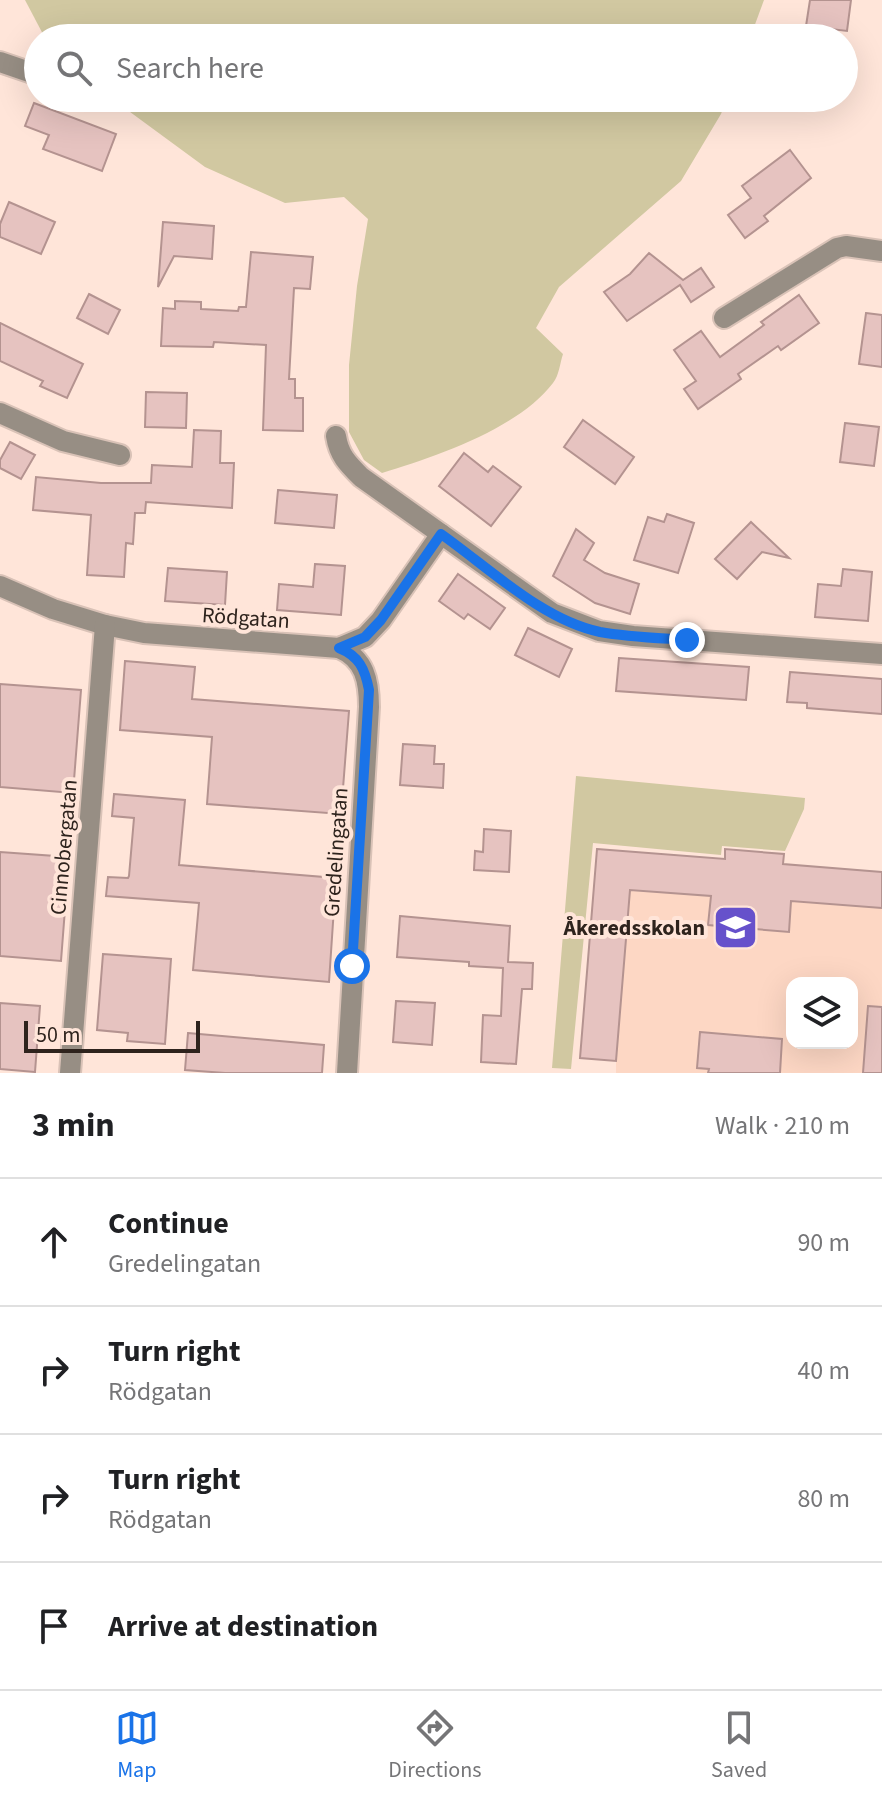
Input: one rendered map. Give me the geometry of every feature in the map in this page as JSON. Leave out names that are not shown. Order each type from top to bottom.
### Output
[{"type":"street","points":[[0,62],[24,70]]},
{"type":"street","points":[[724,318],[837,248],[846,246],[882,251]]},
{"type":"street","points":[[0,413],[63,441],[120,455]]},
{"type":"street","points":[[336,436],[346,462],[361,477],[552,613],[599,631],[882,654]]},
{"type":"street","points":[[339,648],[365,637],[373,629],[441,534]]},
{"type":"street","name":"Rödgatan","points":[[0,586],[53,609],[144,633],[339,648]]},
{"type":"street","name":"Cinnobergatan","points":[[70,1073],[105,625]]},
{"type":"street","name":"Gredelingatan","points":[[339,648],[357,657],[366,674],[369,690],[347,1073]]},
{"type":"shaded area","points":[[25,0],[764,0],[755,24],[38,24]]},
{"type":"shaded area","points":[[130,112],[722,112],[681,181],[559,287],[536,328],[563,354],[553,383],[538,399],[519,414],[474,439],[382,473],[364,460],[349,432],[349,365],[368,219],[344,197],[285,203],[205,167]]},
{"type":"shaded area","points":[[576,776],[805,798],[804,809],[785,851],[722,846],[721,855],[593,843],[571,1069],[552,1068]]},
{"type":"shaded area","name":"Åkeredsskolan","points":[[597,849],[724,859],[725,849],[784,854],[783,864],[882,872],[882,1073],[616,1073],[616,1061],[580,1058]]},
{"type":"building","points":[[810,0],[851,0],[848,24],[806,24]]},
{"type":"building","points":[[30,112],[58,112],[116,134],[102,171],[43,149],[49,135],[25,126]]},
{"type":"building","points":[[790,150],[811,178],[764,216],[768,221],[745,238],[728,215],[751,198],[742,186]]},
{"type":"building","points":[[9,202],[55,222],[41,254],[0,237],[0,224]]},
{"type":"building","points":[[163,222],[214,226],[212,259],[174,256],[158,287]]},
{"type":"building","points":[[251,252],[313,257],[310,289],[294,288],[289,379],[295,379],[295,398],[303,398],[303,431],[263,430],[266,345],[214,342],[213,347],[161,346],[163,308],[175,309],[175,301],[201,302],[201,309],[238,311],[239,307],[246,307]]},
{"type":"building","points":[[649,253],[683,280],[701,268],[714,287],[691,302],[680,285],[627,321],[604,292],[630,274]]},
{"type":"building","points":[[89,294],[120,310],[108,334],[77,318]]},
{"type":"building","points":[[799,295],[819,323],[781,350],[778,346],[738,374],[741,379],[698,409],[684,389],[696,381],[674,350],[701,331],[720,357]]},
{"type":"building","points":[[866,313],[882,315],[882,367],[859,364]]},
{"type":"building","points":[[0,323],[83,364],[67,398],[40,386],[43,381],[0,361]]},
{"type":"building","points":[[146,392],[187,393],[186,428],[145,427]]},
{"type":"building","points":[[583,420],[634,457],[615,484],[564,447]]},
{"type":"building","points":[[845,423],[879,427],[874,466],[840,462]]},
{"type":"building","points":[[194,430],[221,431],[220,463],[234,463],[232,508],[146,502],[145,513],[135,513],[133,544],[126,543],[124,577],[87,575],[91,515],[33,510],[36,477],[101,483],[151,483],[152,465],[192,467]]},
{"type":"building","points":[[10,442],[35,455],[21,479],[0,468],[0,460]]},
{"type":"building","points":[[464,453],[488,472],[493,466],[521,487],[491,526],[439,486]]},
{"type":"building","points":[[278,490],[337,495],[334,528],[275,523]]},
{"type":"building","points":[[667,514],[694,523],[678,573],[634,560],[648,517],[664,522]]},
{"type":"building","points":[[751,522],[789,558],[762,552],[737,579],[715,559]]},
{"type":"building","points":[[576,529],[594,543],[584,560],[605,573],[639,584],[630,614],[595,603],[553,576]]},
{"type":"building","points":[[315,564],[345,566],[341,615],[277,610],[279,584],[313,587]]},
{"type":"building","points":[[168,568],[227,572],[225,605],[165,601]]},
{"type":"building","points":[[843,569],[872,572],[868,621],[815,617],[818,584],[841,586]]},
{"type":"building","points":[[458,574],[505,608],[490,629],[468,614],[464,619],[439,601]]},
{"type":"building","points":[[528,628],[572,649],[559,677],[515,655]]},
{"type":"building","points":[[619,658],[749,667],[746,700],[616,691]]},
{"type":"building","points":[[125,661],[195,667],[192,699],[349,711],[341,814],[207,804],[212,737],[120,730]]},
{"type":"building","points":[[790,672],[882,679],[882,714],[807,708],[807,703],[787,702]]},
{"type":"building","points":[[0,684],[81,690],[73,793],[0,787]]},
{"type":"building","points":[[403,744],[435,746],[434,764],[444,764],[443,788],[400,785]]},
{"type":"building","points":[[114,794],[185,800],[179,865],[336,878],[329,982],[193,970],[199,903],[106,896],[108,877],[129,876],[134,818],[112,816]]},
{"type":"building","points":[[484,829],[511,831],[509,872],[474,870],[475,851],[483,852]]},
{"type":"building","points":[[597,849],[725,859],[725,849],[784,854],[783,864],[882,872],[882,908],[791,901],[789,932],[708,925],[711,896],[630,890],[616,1061],[580,1058]]},
{"type":"building","points":[[0,852],[69,857],[61,961],[0,956]]},
{"type":"building","points":[[400,916],[510,926],[508,962],[533,963],[532,989],[522,989],[516,1064],[481,1062],[483,1015],[501,1016],[503,968],[469,966],[469,962],[397,957]]},
{"type":"building","points":[[103,954],[171,959],[165,1044],[127,1041],[128,1033],[97,1030]]},
{"type":"building","points":[[396,1001],[435,1003],[432,1045],[393,1042]]},
{"type":"building","points":[[0,1003],[40,1006],[35,1072],[0,1069]]},
{"type":"building","points":[[868,1006],[882,1007],[882,1073],[863,1073]]},
{"type":"building","points":[[700,1032],[782,1039],[780,1073],[708,1073],[709,1069],[697,1068]]},
{"type":"building","points":[[188,1033],[324,1045],[322,1073],[185,1070]]},
{"type":"place","name":"Åkeredsskolan","points":[[736,927]]},
{"type":"route","points":[[352,966],[369,690],[366,674],[357,657],[339,648],[365,637],[381,620],[441,534],[533,601],[574,624],[633,636],[687,640]]}]
